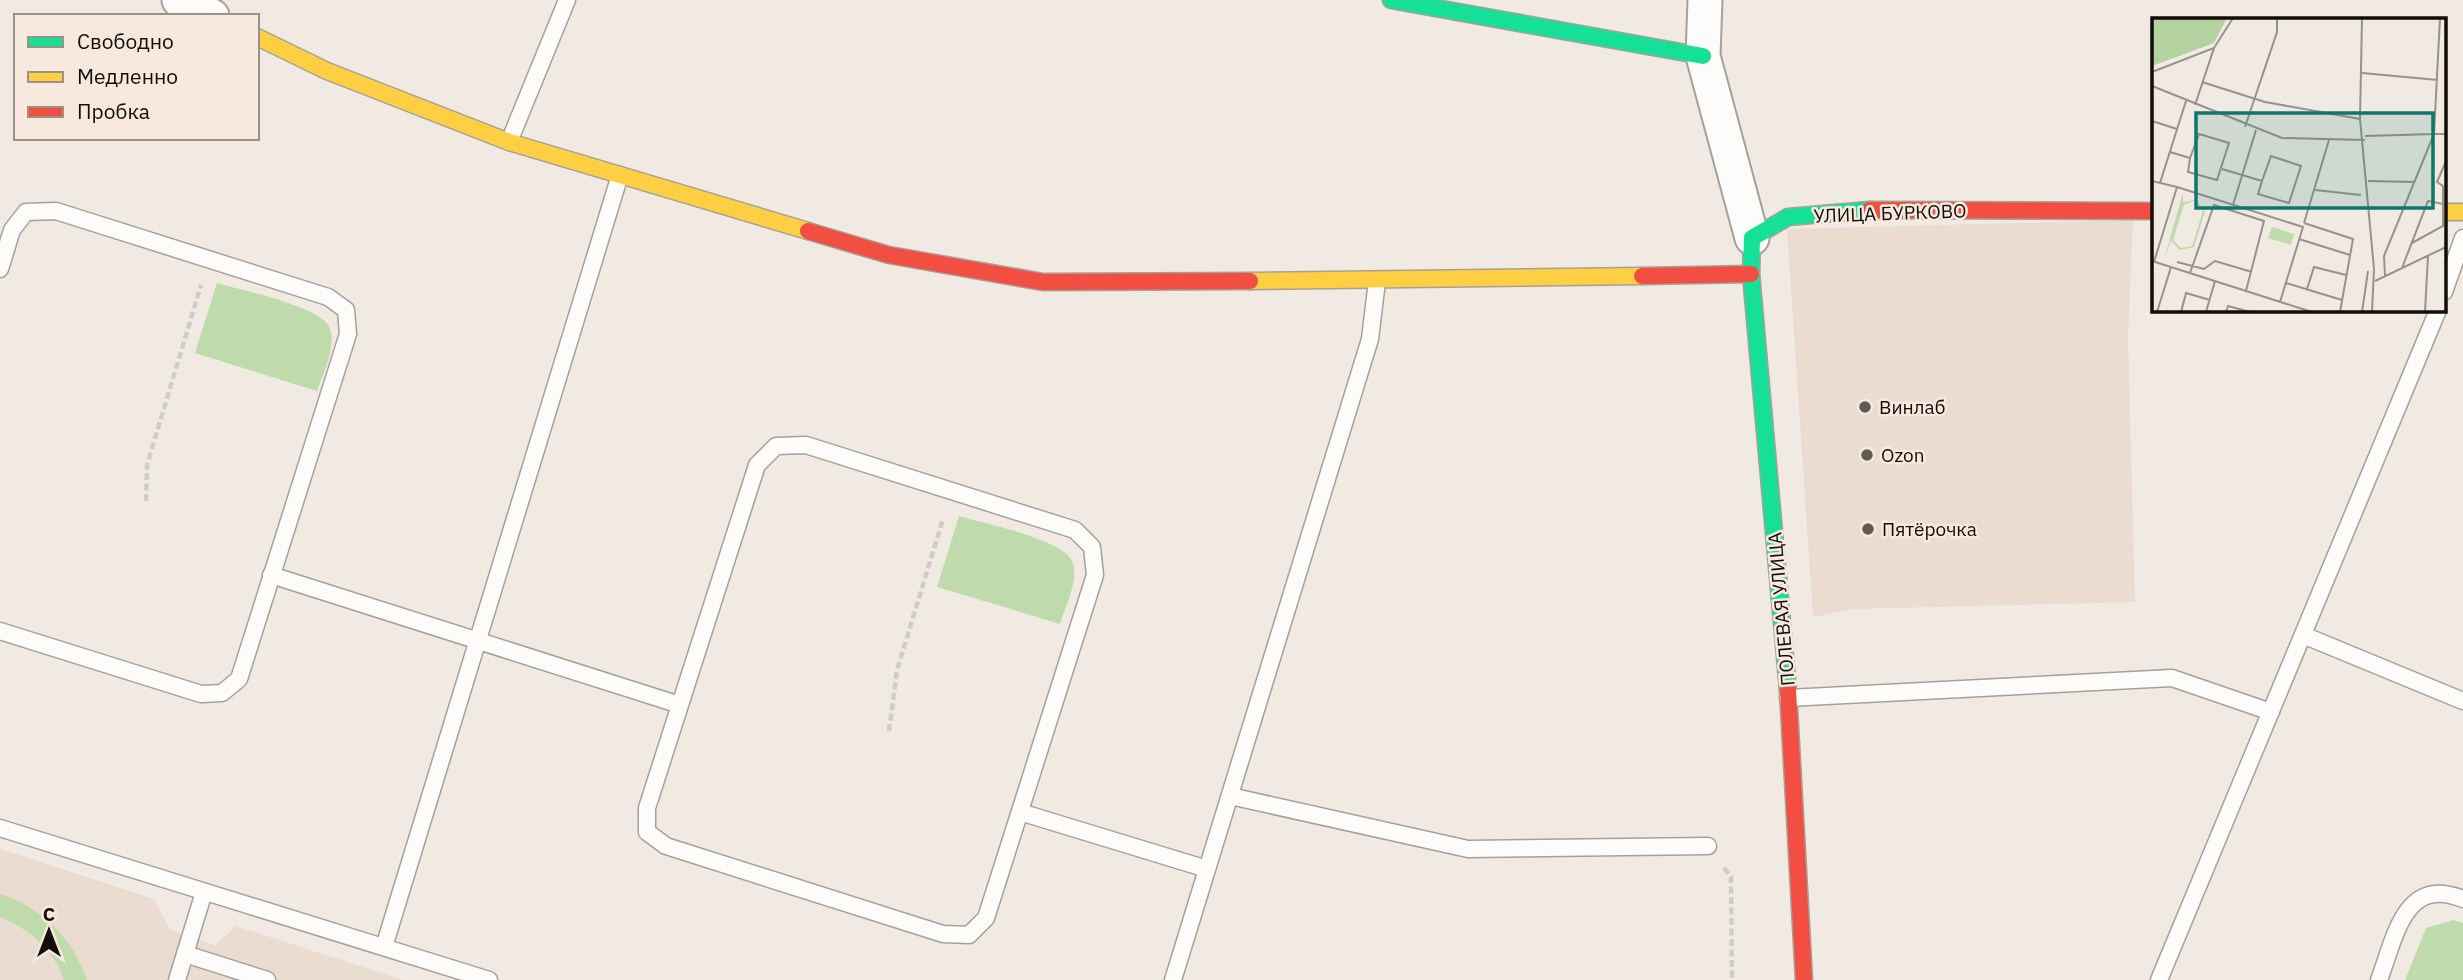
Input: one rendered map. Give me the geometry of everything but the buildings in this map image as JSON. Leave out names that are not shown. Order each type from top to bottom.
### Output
[{"type":"street","points":[[179,0],[208,14]]},
{"type":"street","points":[[1391,0],[1703,56]]},
{"type":"street","points":[[1705,0],[1703,56],[1752,238]]},
{"type":"street","points":[[259,38],[327,71],[509,142],[889,255],[972,272],[1043,282],[1377,281],[1751,274]]},
{"type":"street","name":"УЛИЦА БУРКОВО","points":[[1752,238],[1788,217],[1854,210],[2152,211]]},
{"type":"street","name":"ПОЛЕВАЯ УЛИЦА","points":[[1752,238],[1751,274],[1788,698],[1804,980]]},
{"type":"lane","points":[[509,142],[567,0]]},
{"type":"lane","points":[[384,947],[620,174]]},
{"type":"lane","points":[[0,269],[12,230],[26,212],[56,211],[328,297],[346,310],[348,334],[239,678],[222,693],[201,694],[0,631]]},
{"type":"lane","points":[[2446,286],[2463,238]]},
{"type":"lane","points":[[1173,980],[1370,339],[1377,281]]},
{"type":"lane","points":[[2160,980],[2437,312]]},
{"type":"lane","points":[[806,445],[1075,530],[1092,547],[1095,575],[1020,812],[986,918],[969,935],[943,934],[666,846],[647,832],[647,808],[680,705],[757,465],[776,446],[806,445]]},
{"type":"lane","points":[[271,575],[680,705]]},
{"type":"lane","points":[[2303,635],[2463,701]]},
{"type":"lane","points":[[1788,698],[2172,678],[2271,712]]},
{"type":"lane","points":[[1230,796],[1468,849],[1708,846]]},
{"type":"lane","points":[[1020,812],[1207,869]]},
{"type":"lane","points":[[0,828],[489,980]]},
{"type":"lane","points":[[177,980],[204,892]]},
{"type":"lane","points":[[2379,980],[2406,909],[2423,894],[2449,893],[2463,899]]},
{"type":"lane","points":[[185,954],[267,980]]},
{"type":"path","points":[[146,500],[147,465],[209,259]]},
{"type":"path","points":[[889,732],[897,670],[951,491]]},
{"type":"path","points":[[1708,846],[1731,877],[1732,980]]},
{"type":"shaded area","points":[[2133,220],[2128,338],[2135,602],[1853,609],[1813,617],[1787,229]]},
{"type":"shaded area","points":[[0,849],[154,899],[170,930],[215,945],[236,926],[403,980],[0,980]]},
{"type":"green space","points":[[217,283],[295,305],[322,319],[329,326],[331,350],[317,391],[195,353]]},
{"type":"green space","points":[[959,516],[1039,539],[1066,553],[1072,561],[1074,576],[1060,624],[937,587]]},
{"type":"green space","points":[[0,894],[29,907],[54,926],[73,951],[87,980],[64,980],[54,959],[39,941],[0,917]]},
{"type":"green space","points":[[2453,920],[2463,923],[2463,980],[2405,980],[2426,928]]},
{"type":"traffic: fast","points":[[1391,0],[1703,56]]},
{"type":"traffic: fast","points":[[1788,690],[1751,274],[1752,238],[1788,217],[1870,210]]},
{"type":"traffic: slow","points":[[259,38],[327,71],[509,142],[808,231]]},
{"type":"traffic: slow","points":[[2446,212],[2463,212]]},
{"type":"traffic: slow","points":[[1250,281],[1642,276]]},
{"type":"traffic: jam","points":[[1870,210],[2152,211]]},
{"type":"traffic: jam","points":[[808,231],[889,255],[1043,282],[1250,281]]},
{"type":"traffic: jam","points":[[1642,276],[1751,274]]},
{"type":"traffic: jam","points":[[1788,690],[1804,980]]},
{"type":"place","name":"Винлаб","points":[[1865,407]]},
{"type":"place","name":"Ozon","points":[[1867,455]]},
{"type":"place","name":"Пятёрочка","points":[[1868,529]]}]
